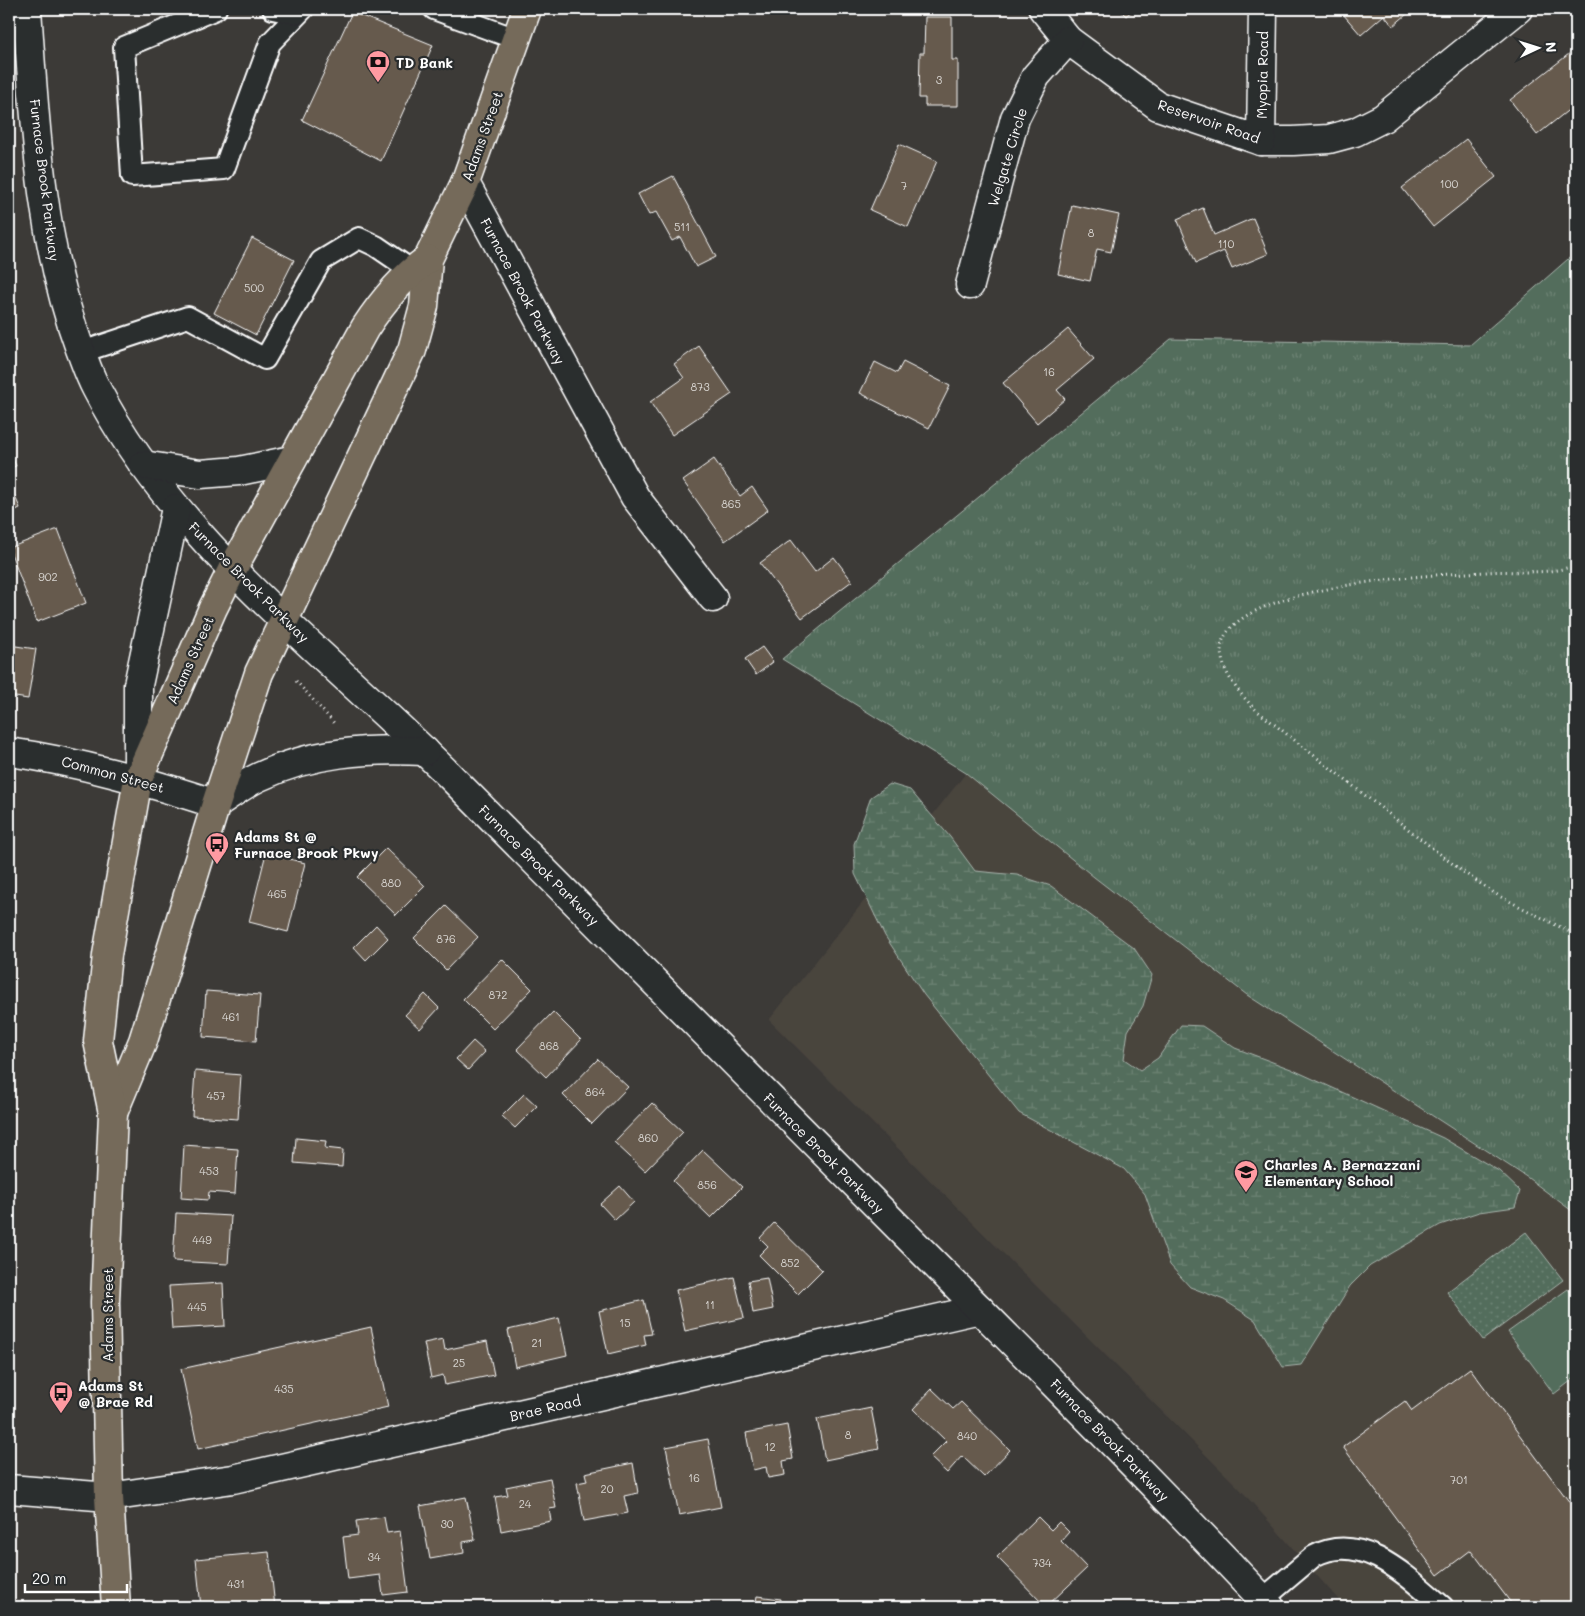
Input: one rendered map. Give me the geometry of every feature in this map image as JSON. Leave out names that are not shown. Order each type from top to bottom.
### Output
[{"type":"main road","name":"Furnace Brook Parkway","points":[[28,9],[35,120],[49,238],[66,311],[94,385],[143,465],[176,508],[232,568],[425,751],[1127,1455],[1266,1603]]},
{"type":"main road","name":"Adams Street","points":[[116,1607],[109,1496],[105,1302],[113,1113],[98,1041],[107,955],[138,779],[212,608],[232,568],[365,328],[378,308],[419,265],[464,183],[527,9]]},
{"type":"main road","name":"Reservoir Road","points":[[1043,9],[1068,40],[1158,106],[1261,141],[1329,139],[1355,132],[1383,118],[1518,9]]},
{"type":"main road","name":"Myopia Road","points":[[1261,141],[1264,9]]},
{"type":"main road","name":"Welgate Circle","points":[[970,285],[1016,118],[1036,76],[1068,40]]},
{"type":"main road","name":"Furnace Brook Parkway","points":[[464,183],[635,497],[713,598]]},
{"type":"main road","name":"Adams Street","points":[[113,1113],[143,1041],[216,804],[259,673],[412,350],[424,306],[419,265]]},
{"type":"main road","points":[[143,465],[200,474],[239,472],[292,460]]},
{"type":"main road","points":[[138,779],[138,685],[176,508]]},
{"type":"main road","points":[[216,804],[257,777],[293,763],[336,753],[386,749],[425,751]]},
{"type":"main road","name":"Common Street","points":[[9,752],[51,758],[138,779],[216,804]]},
{"type":"main road","name":"Brae Road","points":[[9,1489],[109,1496],[233,1479],[980,1308]]},
{"type":"lane","points":[[216,9],[124,47],[132,176],[224,169],[270,43],[300,11]]},
{"type":"lane","points":[[273,9],[300,11]]},
{"type":"lane","points":[[434,9],[516,39]]},
{"type":"lane","points":[[82,352],[188,317],[265,359],[321,262],[359,238],[419,265]]},
{"type":"lane","points":[[1266,1603],[1314,1556],[1323,1552],[1343,1549],[1364,1552],[1389,1564],[1442,1607]]},
{"type":"path","points":[[1576,565],[1559,570],[1417,576],[1344,585],[1288,599],[1246,615],[1225,637],[1221,648],[1223,662],[1231,678],[1243,696],[1256,710],[1463,872],[1499,896],[1576,935]]},
{"type":"path","points":[[296,681],[340,729]]},
{"type":"shaded area","name":"Charles A. Bernazzani Elementary School","points":[[966,773],[1094,877],[1247,995],[1528,1178],[1576,1214],[1576,1607],[1345,1607],[1239,1488],[769,1020]]},
{"type":"green space","points":[[1576,252],[1576,1214],[1528,1178],[1247,995],[1094,877],[966,773],[782,659],[1171,339],[1470,345]]},
{"type":"green space","points":[[890,784],[910,790],[950,837],[975,871],[1017,875],[1051,886],[1134,948],[1152,975],[1143,1006],[1128,1031],[1124,1059],[1140,1070],[1158,1058],[1181,1025],[1202,1026],[1235,1048],[1291,1069],[1443,1138],[1499,1171],[1520,1191],[1515,1207],[1479,1212],[1440,1225],[1370,1266],[1350,1286],[1301,1365],[1283,1367],[1255,1320],[1224,1300],[1190,1287],[1170,1265],[1145,1194],[1124,1169],[1019,1113],[924,995],[885,936],[855,874],[854,844],[871,797]]},
{"type":"green space","points":[[1526,1232],[1563,1280],[1483,1340],[1447,1292]]},
{"type":"green space","points":[[1568,1289],[1576,1300],[1576,1377],[1554,1394],[1508,1332]]},
{"type":"building","points":[[1119,9],[1134,9],[1126,16]]},
{"type":"building","points":[[1349,9],[1413,9],[1393,26],[1384,15],[1361,35],[1343,14]]},
{"type":"building","points":[[352,12],[433,45],[381,161],[302,120]]},
{"type":"building","points":[[925,17],[952,17],[952,60],[958,60],[958,106],[925,106],[925,98],[919,98],[920,53],[924,53]]},
{"type":"building","points":[[1574,50],[1576,54],[1576,104],[1537,135],[1510,100]]},
{"type":"building","points":[[1466,139],[1496,177],[1433,227],[1402,188]]},
{"type":"building","points":[[899,144],[937,161],[908,227],[870,210]]},
{"type":"building","points":[[673,176],[716,257],[696,267],[680,237],[672,241],[656,212],[649,215],[638,194]]},
{"type":"building","points":[[1072,205],[1119,215],[1111,252],[1097,249],[1090,281],[1058,274]]},
{"type":"building","points":[[1203,208],[1214,235],[1253,218],[1268,254],[1232,269],[1224,251],[1196,263],[1177,219]]},
{"type":"building","points":[[252,238],[294,260],[256,335],[214,313]]},
{"type":"building","points":[[1068,329],[1094,359],[1057,390],[1065,399],[1037,423],[1003,383]]},
{"type":"building","points":[[699,346],[732,394],[672,435],[650,402],[684,378],[674,364]]},
{"type":"building","points":[[875,362],[897,373],[903,362],[950,386],[929,428],[860,393]]},
{"type":"building","points":[[9,450],[16,466],[9,469]]},
{"type":"building","points":[[714,459],[740,496],[752,487],[768,510],[725,541],[683,481]]},
{"type":"building","points":[[11,487],[20,508],[9,513],[9,489]]},
{"type":"building","points":[[58,529],[86,603],[37,622],[9,548]]},
{"type":"building","points":[[791,540],[815,572],[834,557],[852,581],[802,618],[760,563]]},
{"type":"building","points":[[9,645],[36,649],[28,699],[9,696]]},
{"type":"building","points":[[762,647],[773,662],[756,675],[745,659]]},
{"type":"building","points":[[386,848],[425,886],[396,915],[357,877]]},
{"type":"building","points":[[266,853],[305,863],[288,932],[249,922]]},
{"type":"building","points":[[446,906],[478,937],[446,970],[414,938]]},
{"type":"building","points":[[376,925],[388,938],[366,960],[354,947]]},
{"type":"building","points":[[502,959],[532,989],[493,1029],[463,999]]},
{"type":"building","points":[[206,991],[260,995],[256,1041],[203,1037]]},
{"type":"building","points":[[425,994],[439,1008],[420,1029],[405,1015]]},
{"type":"building","points":[[553,1012],[581,1040],[546,1077],[517,1049]]},
{"type":"building","points":[[473,1041],[485,1052],[468,1070],[456,1059]]},
{"type":"building","points":[[598,1059],[628,1087],[592,1124],[563,1095]]},
{"type":"building","points":[[195,1071],[241,1075],[238,1119],[192,1116]]},
{"type":"building","points":[[524,1094],[537,1106],[515,1128],[502,1116]]},
{"type":"building","points":[[652,1103],[683,1132],[645,1171],[614,1142]]},
{"type":"building","points":[[296,1138],[326,1141],[325,1148],[343,1150],[342,1167],[294,1163]]},
{"type":"building","points":[[184,1145],[238,1149],[235,1194],[209,1192],[208,1200],[181,1198]]},
{"type":"building","points":[[703,1150],[742,1187],[711,1218],[673,1181]]},
{"type":"building","points":[[620,1186],[634,1202],[615,1220],[600,1204]]},
{"type":"building","points":[[176,1213],[231,1216],[228,1264],[173,1261]]},
{"type":"building","points":[[774,1223],[822,1270],[798,1294],[759,1255],[768,1246],[760,1238]]},
{"type":"building","points":[[734,1277],[744,1318],[685,1331],[676,1290]]},
{"type":"building","points":[[767,1278],[773,1309],[753,1313],[748,1281]]},
{"type":"building","points":[[223,1283],[225,1326],[172,1329],[169,1286]]},
{"type":"building","points":[[644,1300],[652,1334],[644,1335],[646,1345],[608,1354],[599,1311]]},
{"type":"building","points":[[559,1318],[567,1355],[515,1367],[508,1330]]},
{"type":"building","points":[[371,1327],[388,1407],[198,1449],[181,1369]]},
{"type":"building","points":[[443,1339],[445,1350],[487,1341],[494,1375],[445,1385],[443,1375],[431,1378],[424,1343]]},
{"type":"building","points":[[1470,1368],[1576,1511],[1576,1607],[1514,1607],[1471,1550],[1438,1575],[1343,1447],[1405,1401],[1412,1411]]},
{"type":"building","points":[[932,1389],[953,1409],[961,1402],[1010,1450],[984,1477],[962,1456],[947,1473],[930,1457],[946,1441],[913,1409]]},
{"type":"building","points":[[871,1408],[879,1449],[825,1460],[817,1419]]},
{"type":"building","points":[[787,1425],[793,1459],[783,1461],[785,1475],[768,1478],[766,1467],[753,1470],[746,1433]]},
{"type":"building","points":[[708,1439],[721,1507],[679,1515],[666,1447]]},
{"type":"building","points":[[633,1463],[638,1493],[624,1496],[628,1513],[584,1521],[577,1483],[587,1481],[585,1473]]},
{"type":"building","points":[[550,1478],[556,1508],[549,1509],[551,1521],[501,1531],[495,1497],[508,1495],[506,1487]]},
{"type":"building","points":[[466,1497],[475,1540],[463,1542],[464,1553],[430,1559],[420,1506]]},
{"type":"building","points":[[384,1517],[387,1533],[400,1531],[408,1592],[383,1595],[380,1575],[348,1579],[343,1537],[358,1535],[356,1521]]},
{"type":"building","points":[[1038,1517],[1051,1530],[1059,1522],[1069,1532],[1061,1541],[1087,1568],[1046,1607],[997,1557]]},
{"type":"building","points":[[269,1552],[275,1607],[201,1607],[196,1559]]},
{"type":"building","points":[[757,1596],[781,1599],[780,1607],[755,1607]]},
{"type":"place","name":"TD Bank","points":[[378,83]]},
{"type":"place","name":"Adams St @ Furnace Brook Pkwy","points":[[217,865]]},
{"type":"place","name":"Charles A. Bernazzani Elementary School","points":[[1246,1193]]},
{"type":"place","name":"Adams St @ Brae Rd","points":[[61,1414]]}]
